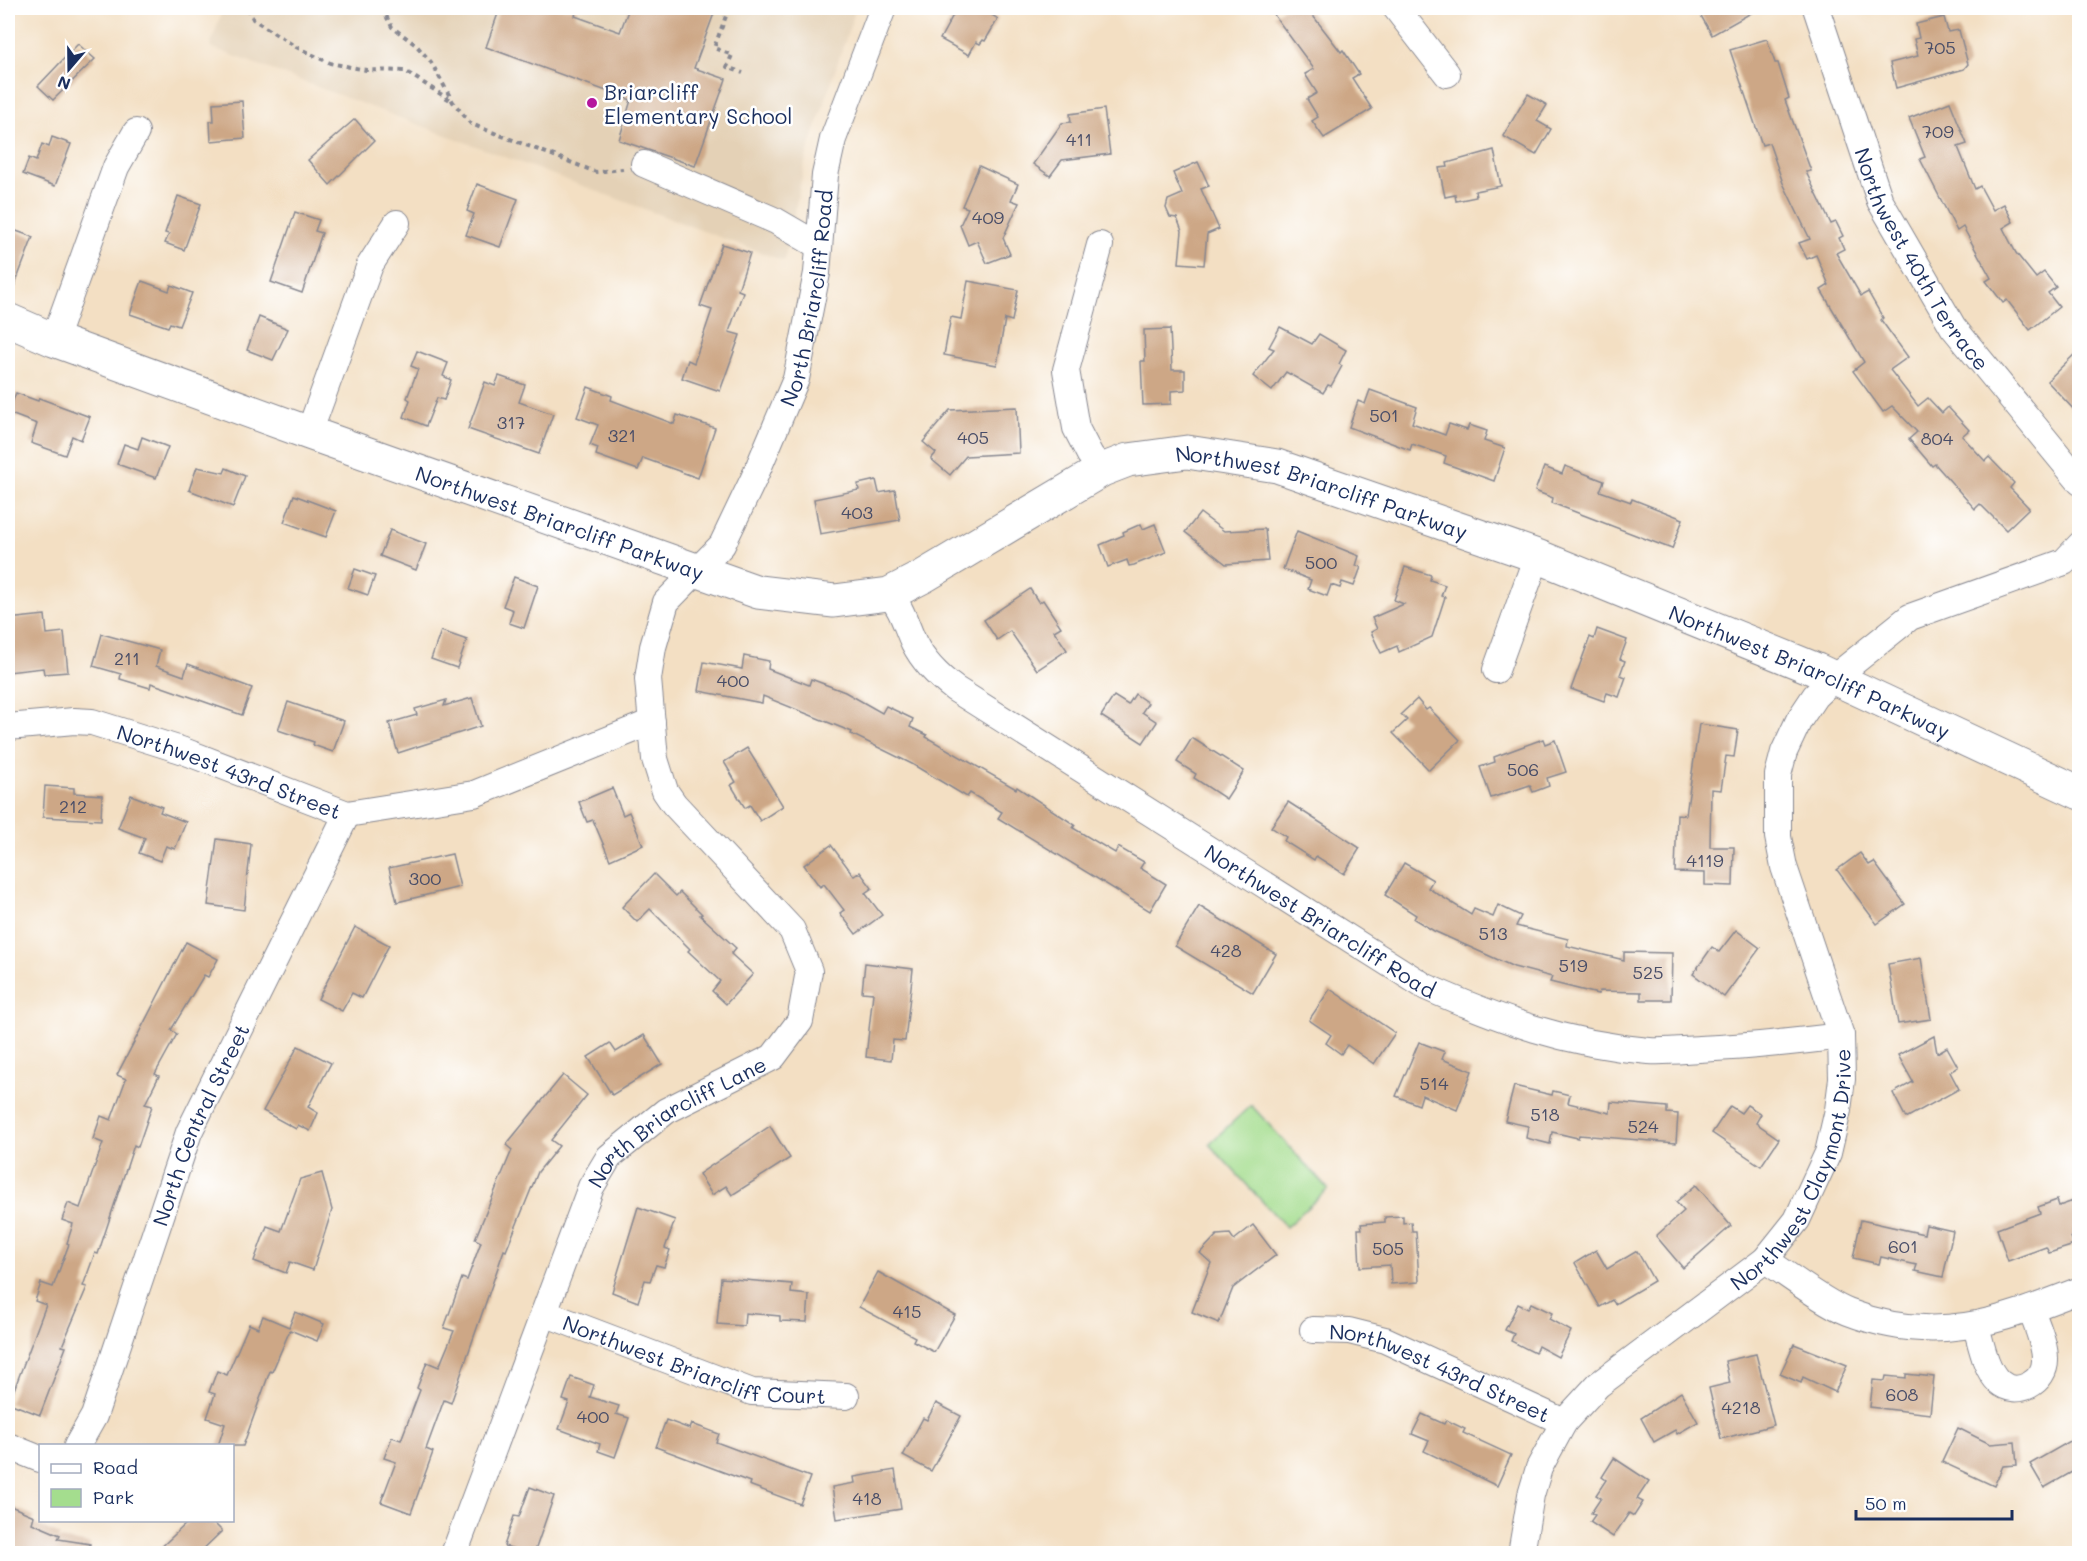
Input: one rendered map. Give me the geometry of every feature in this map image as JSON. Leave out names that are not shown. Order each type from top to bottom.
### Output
[{"type":"main road","name":"Northwest Briarcliff Parkway","points":[[8,320],[54,340],[696,572],[758,592],[834,601],[889,594],[924,576],[1102,470],[1128,460],[1187,452],[1277,466],[1537,556],[1834,677],[2079,793]]},
{"type":"street","name":"North Briarcliff Road","points":[[696,572],[722,545],[754,478],[796,379],[817,273],[825,175],[833,139],[883,8]]},
{"type":"street","points":[[1396,8],[1447,74]]},
{"type":"street","name":"Northwest 40th Terrace","points":[[1816,8],[1880,201],[1953,327],[2079,482]]},
{"type":"street","points":[[54,340],[116,167],[136,132]]},
{"type":"street","points":[[639,169],[776,221],[819,246]]},
{"type":"street","points":[[309,433],[369,265],[397,223]]},
{"type":"street","points":[[1100,245],[1066,370],[1076,428],[1090,455],[1102,470]]},
{"type":"street","name":"Northwest Claymont Drive","points":[[1521,1554],[1531,1494],[1539,1468],[1564,1422],[1598,1385],[1766,1260],[1797,1220],[1828,1153],[1838,1110],[1842,1079],[1841,1036],[1784,867],[1778,837],[1776,806],[1778,775],[1784,752],[1815,696],[1834,677],[1910,617],[2064,562],[2079,545]]},
{"type":"street","points":[[1496,669],[1537,556]]},
{"type":"street","name":"North Briarcliff Lane","points":[[454,1554],[591,1187],[609,1157],[666,1111],[773,1057],[800,1021],[809,971],[792,930],[674,804],[665,791],[655,759],[648,679],[666,602],[696,572]]},
{"type":"street","name":"Northwest Briarcliff Road","points":[[889,594],[899,605],[903,620],[924,658],[955,689],[1426,987],[1498,1019],[1543,1033],[1591,1043],[1651,1051],[1738,1047],[1841,1036]]},
{"type":"street","name":"Northwest 43rd Street","points":[[8,727],[74,721],[92,722],[181,750],[347,814],[474,794],[652,722]]},
{"type":"street","name":"North Central Street","points":[[78,1444],[94,1416],[189,1132],[347,814]]},
{"type":"street","points":[[1766,1260],[1846,1311],[1889,1323],[1930,1329],[1976,1326],[2031,1309],[2079,1290]]},
{"type":"street","points":[[1976,1326],[1985,1356],[1998,1381],[2008,1388],[2022,1388],[2033,1384],[2043,1374],[2046,1360],[2031,1309]]},
{"type":"street","name":"Northwest Briarcliff Court","points":[[544,1313],[752,1392],[846,1396]]},
{"type":"street","name":"Northwest 43rd Street","points":[[1313,1330],[1349,1331],[1385,1340],[1564,1422]]},
{"type":"street","points":[[8,1446],[39,1459]]},
{"type":"path","points":[[248,8],[253,19],[296,46],[330,63],[366,70],[405,71],[453,102]]},
{"type":"path","points":[[382,8],[392,27],[416,45],[431,62],[453,102],[471,124],[596,172],[639,169]]},
{"type":"path","points":[[729,8],[714,48],[732,55],[727,67],[743,73]]},
{"type":"shaded area","name":"Briarcliff Elementary School","points":[[223,8],[856,8],[806,158],[784,261],[210,47]]},
{"type":"green space","points":[[1251,1105],[1328,1189],[1286,1227],[1209,1144]]},
{"type":"building","points":[[500,8],[577,8],[575,16],[620,32],[629,8],[716,8],[694,68],[726,79],[695,166],[619,140],[631,100],[486,47]]},
{"type":"building","points":[[957,8],[993,8],[989,13],[998,19],[985,41],[983,40],[980,44],[976,42],[969,55],[940,39]]},
{"type":"building","points":[[1284,8],[1307,8],[1341,52],[1343,50],[1359,74],[1352,78],[1372,109],[1324,138],[1312,121],[1318,117],[1307,99],[1317,93],[1305,74],[1314,69],[1274,15]]},
{"type":"building","points":[[1711,8],[1760,8],[1712,35],[1700,14]]},
{"type":"building","points":[[1944,17],[1948,32],[1959,30],[1968,64],[1964,69],[1896,88],[1890,63],[1918,56],[1914,39],[1919,38],[1916,24]]},
{"type":"building","points":[[1767,39],[1775,63],[1778,63],[1789,98],[1785,100],[1811,171],[1806,172],[1831,224],[1836,222],[1843,236],[1839,238],[1844,249],[1836,253],[1861,296],[1868,292],[1883,318],[1881,320],[1908,357],[1890,370],[1918,406],[1928,398],[1942,413],[1948,407],[1969,430],[1962,436],[1985,461],[1989,457],[2014,483],[2010,488],[2029,508],[2006,530],[1980,504],[1975,509],[1935,464],[1932,466],[1909,439],[1917,432],[1892,406],[1883,412],[1853,371],[1864,362],[1821,290],[1829,285],[1816,255],[1807,259],[1799,243],[1810,239],[1783,183],[1769,143],[1762,145],[1730,50]]},
{"type":"building","points":[[78,44],[95,59],[53,100],[38,86]]},
{"type":"building","points":[[1528,94],[1547,105],[1537,121],[1551,129],[1536,155],[1503,136]]},
{"type":"building","points":[[242,101],[245,138],[211,141],[210,121],[214,121],[213,103]]},
{"type":"building","points":[[1950,102],[1967,144],[1958,147],[1975,189],[1980,186],[1993,210],[2004,204],[2013,222],[2003,228],[2016,253],[2036,278],[2044,272],[2056,287],[2048,293],[2059,307],[2030,330],[2007,300],[2003,303],[1986,281],[1991,278],[1963,227],[1957,231],[1920,159],[1925,157],[1909,118]]},
{"type":"building","points":[[1104,109],[1110,154],[1062,160],[1050,176],[1033,164],[1062,123],[1071,122],[1070,114]]},
{"type":"building","points":[[355,119],[374,141],[330,185],[308,160]]},
{"type":"building","points":[[52,137],[71,144],[55,186],[23,174],[29,158],[36,161],[42,144],[49,147]]},
{"type":"building","points":[[1494,150],[1501,186],[1475,191],[1476,197],[1456,201],[1455,195],[1445,197],[1439,168],[1448,167],[1447,163]]},
{"type":"building","points":[[1198,162],[1209,186],[1201,189],[1219,229],[1207,234],[1204,265],[1179,263],[1182,231],[1177,218],[1170,217],[1166,208],[1168,200],[1182,194],[1173,173]]},
{"type":"building","points":[[979,166],[1018,184],[1011,200],[1019,203],[1003,238],[1010,254],[987,263],[977,241],[968,245],[960,225],[968,208],[962,206]]},
{"type":"building","points":[[477,184],[518,199],[500,247],[466,235],[474,214],[467,211]]},
{"type":"building","points":[[178,196],[201,204],[184,250],[165,243],[169,234],[165,233]]},
{"type":"building","points":[[295,212],[319,220],[315,231],[322,233],[302,293],[271,282]]},
{"type":"building","points":[[8,228],[33,237],[9,300],[8,300]]},
{"type":"building","points":[[722,244],[750,253],[738,290],[743,292],[729,332],[740,335],[720,391],[682,378],[688,360],[694,363],[712,310],[700,306]]},
{"type":"building","points":[[142,281],[169,291],[171,285],[192,293],[179,326],[170,323],[168,327],[130,314]]},
{"type":"building","points":[[968,281],[1018,290],[1012,321],[1005,319],[997,365],[944,355],[951,317],[961,319]]},
{"type":"building","points":[[259,317],[288,329],[273,360],[247,350]]},
{"type":"building","points":[[1280,327],[1312,344],[1319,334],[1346,350],[1339,364],[1342,366],[1331,386],[1328,385],[1323,393],[1286,372],[1272,391],[1253,376],[1274,349],[1269,347]]},
{"type":"building","points":[[1170,329],[1172,370],[1185,370],[1185,390],[1171,391],[1171,404],[1143,405],[1141,361],[1145,361],[1144,330]]},
{"type":"building","points":[[2079,350],[2079,415],[2047,381]]},
{"type":"building","points":[[417,351],[448,363],[443,376],[451,380],[444,400],[437,398],[426,426],[404,417],[410,400],[407,398],[418,369],[411,366]]},
{"type":"building","points":[[499,376],[525,385],[519,402],[553,414],[539,454],[468,429],[485,382],[495,386]]},
{"type":"building","points":[[588,387],[612,396],[611,400],[674,424],[677,415],[715,428],[698,478],[643,458],[638,470],[596,455],[598,448],[590,445],[598,425],[577,417]]},
{"type":"building","points":[[1370,390],[1417,407],[1412,423],[1445,435],[1449,424],[1467,430],[1469,425],[1487,431],[1484,441],[1505,448],[1494,481],[1444,463],[1446,456],[1412,444],[1410,450],[1349,427],[1358,401],[1365,404]]},
{"type":"building","points":[[16,393],[38,401],[39,398],[90,417],[81,440],[72,436],[65,455],[31,443],[37,424],[8,413]]},
{"type":"building","points":[[1017,407],[1019,453],[966,456],[950,475],[931,459],[936,453],[923,442],[950,410]]},
{"type":"building","points":[[142,437],[168,447],[156,478],[117,464],[124,444],[138,449]]},
{"type":"building","points":[[1565,466],[1604,481],[1600,491],[1631,502],[1632,499],[1683,519],[1672,549],[1552,503],[1553,498],[1535,491],[1544,467],[1562,474]]},
{"type":"building","points":[[197,467],[224,473],[226,468],[245,476],[233,507],[189,490]]},
{"type":"building","points":[[876,480],[879,493],[895,490],[900,520],[820,534],[814,499],[859,490],[858,484]]},
{"type":"building","points":[[294,495],[336,511],[326,537],[284,522]]},
{"type":"building","points":[[1200,513],[1224,531],[1265,529],[1268,561],[1226,564],[1185,532]]},
{"type":"building","points":[[1141,524],[1143,529],[1155,524],[1166,552],[1134,565],[1129,566],[1127,560],[1108,567],[1100,545],[1124,535],[1123,532]]},
{"type":"building","points":[[390,530],[426,544],[416,570],[380,556]]},
{"type":"building","points":[[1297,531],[1359,556],[1356,566],[1361,567],[1354,586],[1342,582],[1340,588],[1331,585],[1327,596],[1308,589],[1311,580],[1283,569]]},
{"type":"building","points":[[1405,567],[1431,575],[1430,580],[1445,585],[1441,596],[1445,597],[1432,637],[1399,652],[1397,646],[1381,653],[1371,632],[1377,629],[1372,618],[1404,604],[1394,600]]},
{"type":"building","points":[[355,569],[375,576],[368,595],[348,588]]},
{"type":"building","points":[[514,577],[538,586],[524,628],[509,623],[513,610],[503,606]]},
{"type":"building","points":[[1030,589],[1039,603],[1043,600],[1061,627],[1054,631],[1067,650],[1037,670],[1010,631],[997,640],[984,620]]},
{"type":"building","points":[[45,615],[47,634],[64,632],[68,672],[44,674],[43,668],[8,672],[8,638],[10,638],[8,619]]},
{"type":"building","points":[[1597,629],[1627,640],[1620,659],[1625,661],[1620,675],[1626,677],[1619,697],[1607,693],[1604,701],[1571,689],[1590,637],[1594,639]]},
{"type":"building","points":[[441,631],[467,640],[457,668],[431,659]]},
{"type":"building","points":[[102,634],[160,650],[156,666],[184,676],[188,664],[252,688],[242,715],[151,683],[150,688],[120,679],[121,674],[93,666]]},
{"type":"building","points":[[744,656],[769,661],[768,669],[809,685],[811,679],[845,692],[882,713],[886,706],[913,719],[910,727],[1016,789],[1017,787],[1075,825],[1073,828],[1115,853],[1118,847],[1144,862],[1140,868],[1166,884],[1150,911],[998,818],[1002,812],[970,793],[967,797],[912,764],[851,734],[852,732],[763,696],[762,703],[699,691],[704,662],[742,669]]},
{"type":"building","points":[[1135,694],[1148,703],[1142,712],[1157,722],[1143,743],[1101,716],[1114,696],[1128,705]]},
{"type":"building","points":[[472,698],[481,726],[398,753],[389,723],[417,715],[415,709],[446,700],[444,706]]},
{"type":"building","points":[[1417,699],[1460,740],[1429,770],[1393,733],[1407,720],[1401,714]]},
{"type":"building","points":[[288,702],[344,721],[333,752],[313,745],[314,742],[278,730]]},
{"type":"building","points":[[1699,724],[1738,730],[1734,757],[1726,756],[1721,790],[1711,789],[1710,847],[1734,847],[1733,886],[1705,885],[1705,873],[1675,872],[1677,814],[1686,815]]},
{"type":"building","points":[[1192,738],[1244,771],[1226,799],[1194,778],[1196,774],[1177,762]]},
{"type":"building","points":[[1543,739],[1545,744],[1555,740],[1566,772],[1547,778],[1549,786],[1533,792],[1530,785],[1491,798],[1480,767],[1495,762],[1494,757]]},
{"type":"building","points":[[747,748],[783,806],[760,821],[750,805],[745,808],[731,785],[736,782],[724,762]]},
{"type":"building","points":[[45,786],[74,788],[74,793],[102,795],[101,820],[43,817]]},
{"type":"building","points":[[612,788],[623,815],[629,812],[643,845],[610,860],[593,820],[587,822],[579,802]]},
{"type":"building","points":[[131,795],[162,807],[160,812],[186,822],[175,849],[166,846],[160,861],[139,853],[145,838],[118,828]]},
{"type":"building","points":[[1288,802],[1360,848],[1344,874],[1316,856],[1314,860],[1284,841],[1286,837],[1271,827]]},
{"type":"building","points":[[217,839],[251,844],[244,910],[208,905]]},
{"type":"building","points":[[831,845],[854,876],[860,872],[872,888],[865,893],[882,915],[856,934],[840,913],[844,910],[824,884],[820,887],[804,865]]},
{"type":"building","points":[[1860,853],[1869,865],[1874,862],[1905,904],[1877,924],[1837,870]]},
{"type":"building","points":[[452,854],[460,887],[397,902],[389,868]]},
{"type":"building","points":[[1404,863],[1433,880],[1428,888],[1471,915],[1474,909],[1493,917],[1498,905],[1521,916],[1516,926],[1568,939],[1567,946],[1624,960],[1624,952],[1672,953],[1671,1000],[1641,1000],[1641,992],[1599,991],[1598,994],[1550,982],[1552,977],[1514,967],[1434,931],[1414,919],[1416,915],[1385,895]]},
{"type":"building","points":[[654,874],[676,896],[680,892],[702,914],[700,915],[736,948],[731,954],[753,974],[726,1004],[712,991],[720,981],[688,951],[690,949],[650,909],[637,922],[622,907]]},
{"type":"building","points":[[1199,906],[1276,954],[1253,993],[1175,946]]},
{"type":"building","points":[[355,927],[389,945],[362,998],[352,993],[342,1011],[318,999]]},
{"type":"building","points":[[1736,930],[1760,948],[1724,997],[1693,974],[1712,947],[1719,952]]},
{"type":"building","points":[[186,942],[218,959],[208,977],[204,975],[171,1030],[177,1034],[155,1074],[159,1076],[145,1104],[152,1106],[138,1147],[134,1145],[98,1254],[95,1253],[83,1286],[87,1287],[62,1346],[66,1347],[40,1415],[9,1403],[46,1305],[35,1301],[41,1283],[53,1287],[69,1244],[67,1243],[73,1224],[62,1220],[68,1203],[80,1208],[103,1143],[93,1139],[101,1116],[111,1120],[126,1079],[117,1075]]},
{"type":"building","points":[[1921,958],[1931,1019],[1898,1024],[1888,964]]},
{"type":"building","points":[[865,963],[913,969],[905,1041],[893,1040],[891,1060],[866,1057],[873,993],[862,992]]},
{"type":"building","points":[[1330,989],[1395,1033],[1374,1064],[1347,1045],[1341,1054],[1326,1043],[1331,1035],[1309,1020]]},
{"type":"building","points":[[644,1035],[662,1064],[612,1095],[588,1057],[610,1043],[616,1052]]},
{"type":"building","points":[[1934,1036],[1937,1053],[1947,1047],[1958,1067],[1950,1072],[1959,1089],[1906,1118],[1893,1093],[1913,1082],[1898,1055]]},
{"type":"building","points":[[1419,1042],[1445,1052],[1442,1059],[1472,1071],[1457,1110],[1422,1095],[1419,1105],[1396,1096]]},
{"type":"building","points":[[298,1046],[331,1063],[308,1107],[318,1113],[310,1131],[298,1125],[296,1129],[263,1111]]},
{"type":"building","points":[[563,1075],[587,1095],[551,1140],[559,1146],[538,1172],[506,1251],[504,1250],[451,1403],[444,1400],[426,1449],[433,1452],[411,1513],[381,1502],[396,1462],[384,1458],[392,1437],[401,1440],[420,1390],[417,1388],[427,1362],[439,1367],[454,1331],[444,1328],[462,1278],[467,1280],[481,1242],[475,1239],[512,1150],[506,1145]]},
{"type":"building","points":[[1514,1086],[1552,1095],[1553,1091],[1570,1095],[1568,1103],[1610,1113],[1611,1102],[1667,1107],[1667,1113],[1678,1114],[1676,1143],[1579,1135],[1578,1138],[1552,1132],[1550,1144],[1526,1138],[1528,1126],[1505,1121]]},
{"type":"building","points":[[1747,1105],[1761,1114],[1756,1123],[1779,1139],[1761,1166],[1712,1133],[1730,1106],[1741,1113]]},
{"type":"building","points":[[770,1126],[790,1158],[732,1195],[726,1186],[712,1195],[699,1174]]},
{"type":"building","points":[[322,1173],[332,1210],[313,1270],[290,1262],[286,1273],[254,1261],[267,1226],[281,1231],[300,1179]]},
{"type":"building","points":[[1696,1185],[1731,1226],[1683,1268],[1656,1236],[1684,1211],[1676,1202]]},
{"type":"building","points":[[2079,1199],[2079,1234],[2071,1237],[2074,1245],[2049,1253],[2046,1247],[2008,1261],[1997,1229],[2040,1213],[2038,1207],[2057,1200],[2059,1206]]},
{"type":"building","points":[[638,1207],[675,1220],[665,1248],[670,1250],[664,1267],[656,1265],[650,1281],[645,1280],[638,1302],[612,1292]]},
{"type":"building","points":[[1403,1216],[1403,1223],[1411,1222],[1412,1231],[1416,1231],[1419,1282],[1391,1284],[1390,1265],[1360,1267],[1358,1229],[1362,1229],[1361,1224],[1385,1222],[1385,1217]]},
{"type":"building","points":[[1861,1220],[1924,1234],[1926,1225],[1953,1231],[1943,1277],[1915,1271],[1917,1265],[1881,1257],[1879,1264],[1853,1258]]},
{"type":"building","points":[[1253,1225],[1276,1255],[1233,1288],[1219,1323],[1192,1312],[1211,1263],[1200,1253],[1217,1235],[1230,1234],[1234,1240]]},
{"type":"building","points":[[1596,1250],[1607,1269],[1637,1251],[1654,1281],[1615,1304],[1612,1300],[1600,1307],[1575,1263]]},
{"type":"building","points":[[878,1272],[955,1315],[934,1352],[913,1341],[915,1337],[859,1307]]},
{"type":"building","points":[[721,1278],[792,1284],[791,1293],[809,1295],[807,1322],[780,1321],[780,1316],[745,1313],[744,1326],[717,1324]]},
{"type":"building","points":[[1531,1303],[1552,1313],[1549,1319],[1571,1331],[1558,1357],[1538,1346],[1535,1353],[1511,1341],[1514,1334],[1505,1330],[1518,1304],[1528,1309]]},
{"type":"building","points":[[295,1312],[324,1324],[317,1341],[290,1330],[272,1372],[270,1371],[243,1446],[219,1444],[225,1424],[207,1418],[215,1394],[209,1392],[217,1371],[227,1375],[249,1324],[258,1328],[263,1316],[289,1327]]},
{"type":"building","points":[[1794,1344],[1847,1365],[1835,1392],[1803,1377],[1801,1383],[1780,1374]]},
{"type":"building","points":[[1756,1354],[1774,1425],[1721,1439],[1709,1388],[1730,1383],[1725,1361]]},
{"type":"building","points":[[1906,1374],[1934,1377],[1930,1414],[1870,1407],[1873,1380],[1885,1381],[1886,1376],[1906,1378]]},
{"type":"building","points":[[571,1377],[594,1385],[590,1397],[619,1406],[616,1414],[629,1418],[615,1457],[598,1451],[600,1444],[559,1429],[569,1402],[563,1400]]},
{"type":"building","points":[[1681,1392],[1698,1422],[1677,1434],[1675,1430],[1654,1442],[1641,1418]]},
{"type":"building","points":[[936,1403],[961,1416],[931,1471],[903,1456],[923,1418],[927,1420]]},
{"type":"building","points":[[1422,1414],[1444,1424],[1446,1420],[1465,1429],[1463,1433],[1511,1455],[1497,1486],[1424,1451],[1429,1441],[1412,1434]]},
{"type":"building","points":[[666,1420],[690,1429],[692,1424],[719,1434],[716,1442],[810,1477],[800,1504],[749,1485],[750,1482],[656,1447]]},
{"type":"building","points":[[1958,1428],[1990,1444],[2015,1442],[2017,1465],[2003,1466],[1994,1486],[1942,1462]]},
{"type":"building","points":[[2079,1436],[2079,1468],[2044,1488],[2030,1464]]},
{"type":"building","points":[[1614,1458],[1649,1481],[1637,1499],[1643,1502],[1634,1516],[1629,1513],[1613,1537],[1590,1522],[1595,1515],[1591,1513],[1601,1498],[1596,1495],[1606,1480],[1602,1477]]},
{"type":"building","points":[[895,1470],[901,1509],[837,1519],[832,1487],[855,1483],[854,1477]]},
{"type":"building","points":[[530,1487],[554,1496],[534,1554],[504,1546],[514,1516],[519,1517]]},
{"type":"building","points":[[8,1505],[34,1516],[32,1523],[60,1535],[58,1539],[90,1544],[89,1554],[8,1554]]},
{"type":"building","points":[[188,1522],[213,1522],[222,1531],[198,1554],[154,1554]]},
{"type":"place","name":"Briarcliff Elementary School","points":[[592,103]]}]
